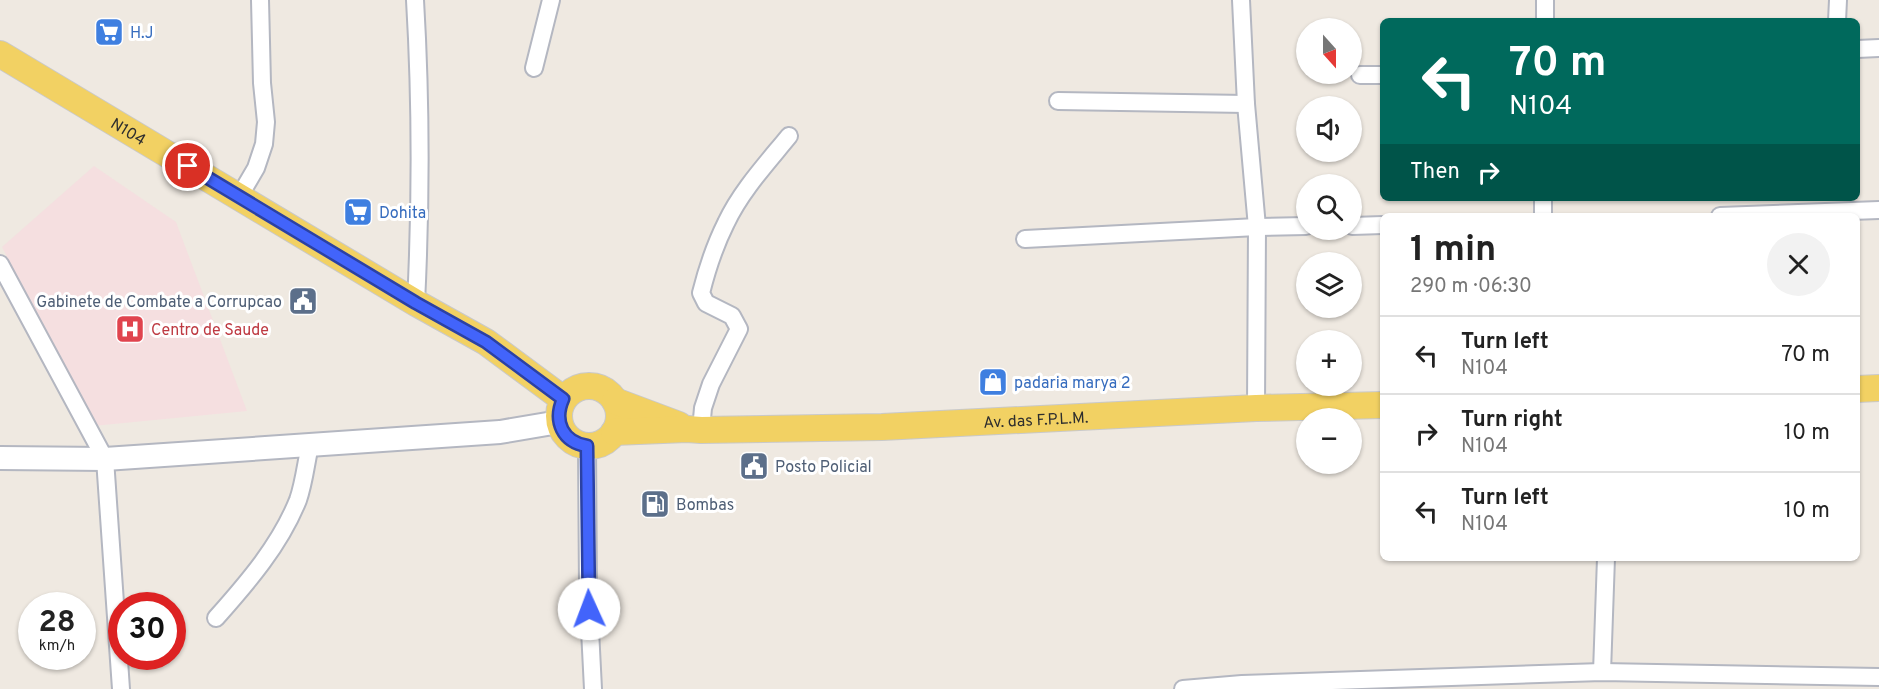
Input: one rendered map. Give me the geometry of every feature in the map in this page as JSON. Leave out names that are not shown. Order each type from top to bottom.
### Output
[{"type":"main road","name":"N104","points":[[0,54],[416,303],[486,342],[561,411],[566,436],[579,445],[587,446]]},
{"type":"main road","points":[[0,458],[105,459],[500,432],[561,411],[574,389],[590,386],[604,390],[615,401],[619,417],[614,432],[602,443],[587,446]]},
{"type":"main road","points":[[1860,389],[1879,388]]},
{"type":"main road","name":"Av. das F.P.L.M.","points":[[615,401],[694,430]]},
{"type":"main road","name":"Av. das F.P.L.M.","points":[[614,432],[882,427],[1256,408],[1380,405]]},
{"type":"street","points":[[239,197],[256,168],[264,144],[266,122],[262,83],[260,0]]},
{"type":"street","points":[[416,0],[420,78],[420,189],[416,303]]},
{"type":"street","points":[[534,68],[551,0]]},
{"type":"street","points":[[1241,0],[1246,104],[1257,227],[1256,408]]},
{"type":"street","points":[[1545,0],[1545,18]]},
{"type":"street","points":[[1837,18],[1838,0]]},
{"type":"street","points":[[1860,49],[1879,48]]},
{"type":"street","points":[[1362,75],[1380,75]]},
{"type":"street","points":[[1058,101],[1246,104]]},
{"type":"street","points":[[694,430],[711,384],[739,329],[732,316],[706,303],[701,293],[708,268],[726,221],[753,180],[789,136]]},
{"type":"street","points":[[1761,213],[1830,208],[1879,210]]},
{"type":"street","points":[[1362,226],[1380,225]]},
{"type":"street","points":[[1024,239],[1296,226]]},
{"type":"street","points":[[0,264],[105,459],[121,689]]},
{"type":"street","points":[[216,618],[279,541],[298,498],[310,445]]},
{"type":"street","points":[[587,446],[588,590],[593,689]]},
{"type":"street","points":[[1602,672],[1606,561]]},
{"type":"street","points":[[1183,689],[1242,684],[1549,682],[1602,672],[1843,682],[1879,677]]},
{"type":"shaded area","name":"Centro de Saude","points":[[94,166],[176,222],[247,411],[93,426],[2,247]]},
{"type":"place","name":"H.J","points":[[109,32]]},
{"type":"place","name":"Dohita","points":[[358,212]]},
{"type":"place","name":"Gabinete de Combate a Corrupcao","points":[[303,301]]},
{"type":"place","name":"Centro de Saude","points":[[130,329]]},
{"type":"place","name":"padaria marya 2","points":[[993,382]]},
{"type":"place","name":"Posto Policial","points":[[754,466]]},
{"type":"place","name":"Bombas","points":[[655,504]]},
{"type":"route","points":[[188,166],[416,303],[486,342],[563,399],[558,414],[561,430],[572,441],[587,446],[589,609]]}]
